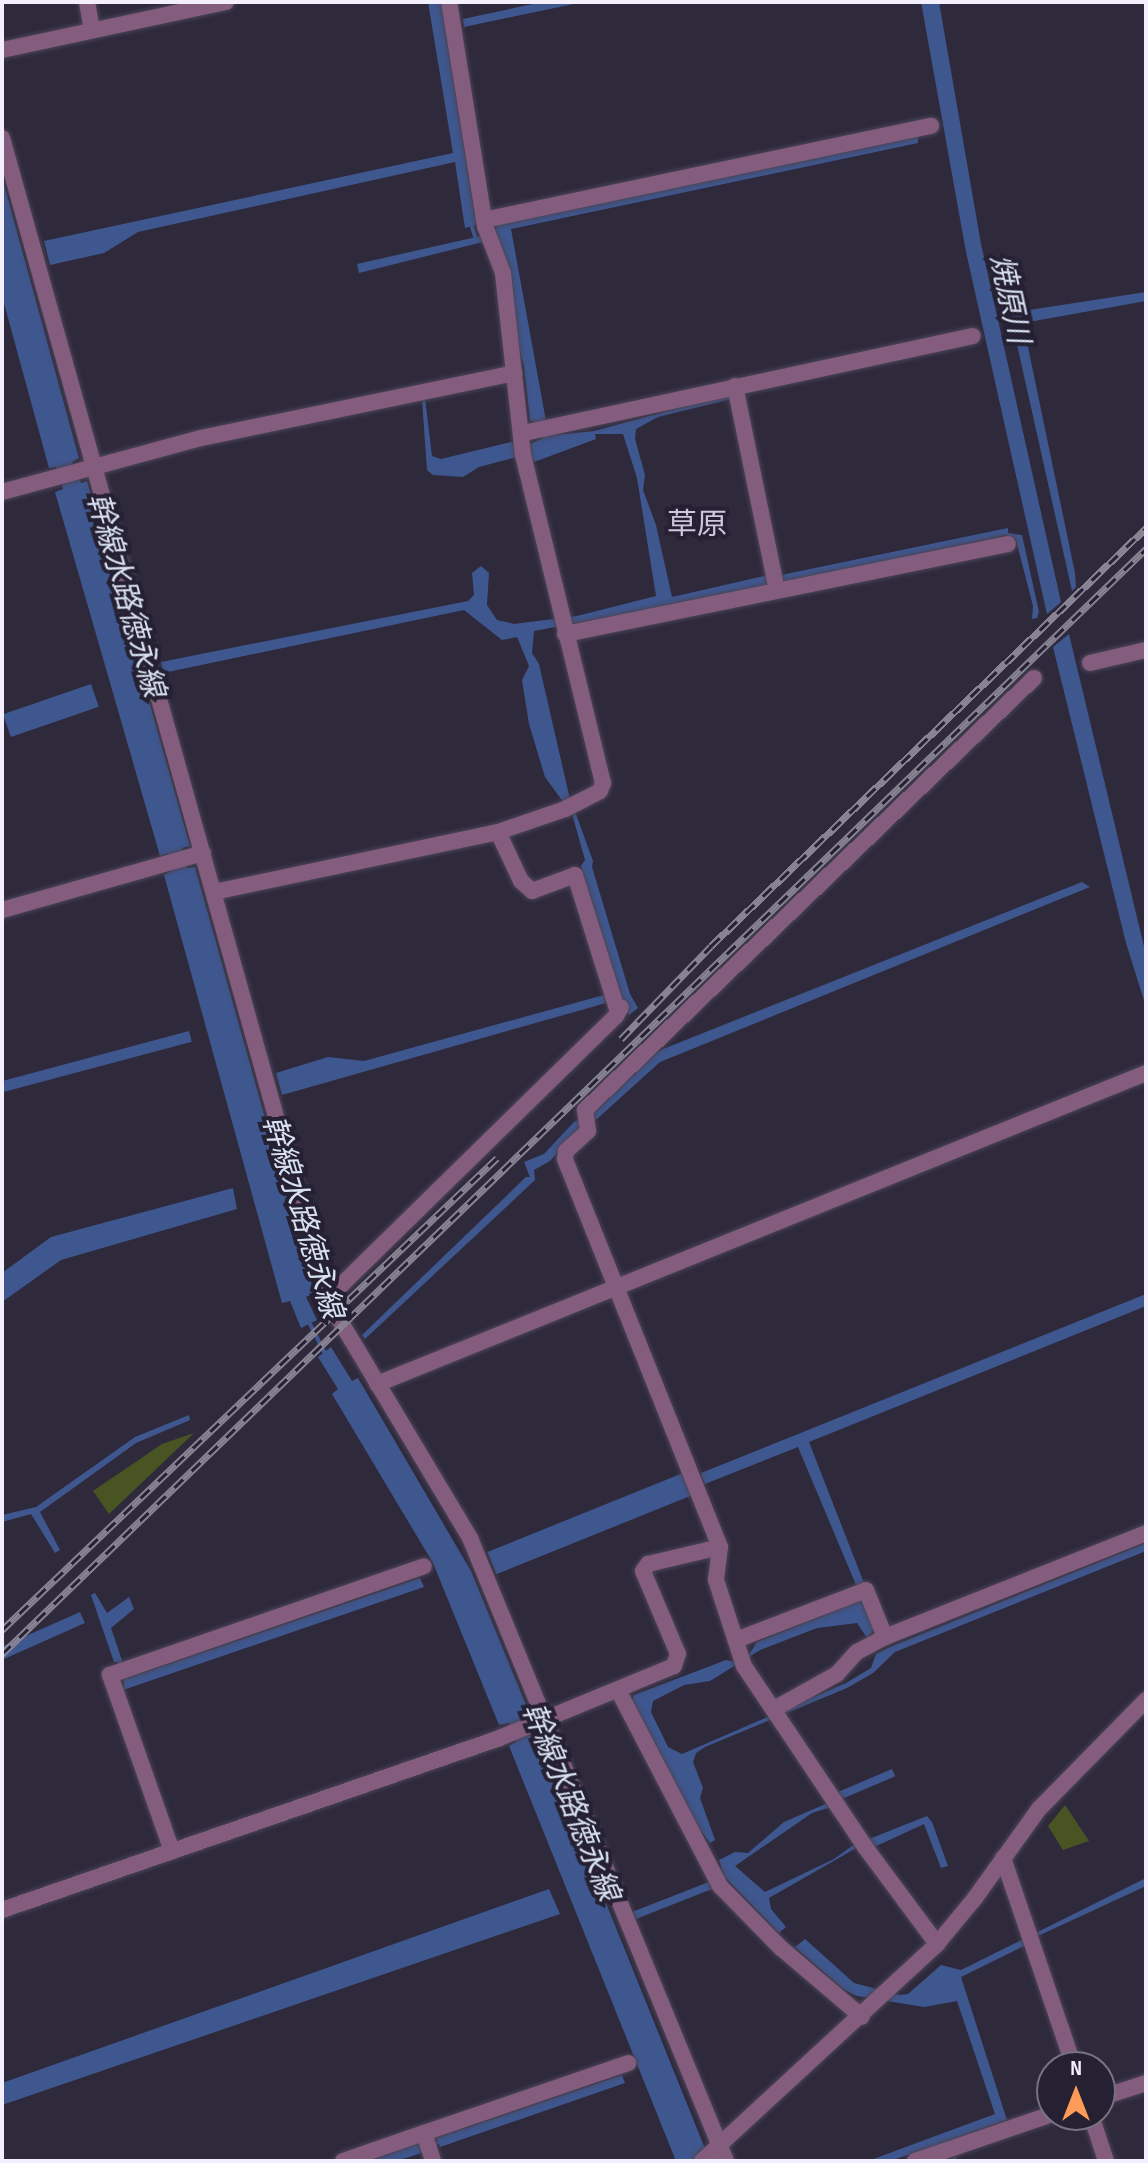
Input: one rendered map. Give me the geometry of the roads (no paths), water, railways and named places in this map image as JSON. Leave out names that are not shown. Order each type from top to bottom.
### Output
[{"type":"street","points":[[87,2],[92,30]]},
{"type":"street","points":[[2,50],[226,2]]},
{"type":"street","points":[[214,892],[498,832],[571,806],[600,791],[603,783],[565,634],[530,439],[514,373],[503,273],[487,232],[449,2]]},
{"type":"street","points":[[487,232],[931,126]]},
{"type":"street","points":[[2,138],[327,1299],[470,1538],[537,1723],[715,2155],[937,1944],[1064,1781],[1146,1700]]},
{"type":"street","points":[[530,439],[735,386],[973,336]]},
{"type":"street","points":[[2,492],[201,438],[514,373]]},
{"type":"street","points":[[735,386],[775,582]]},
{"type":"street","points":[[565,634],[775,582],[1008,544]]},
{"type":"street","points":[[1090,663],[1146,650]]},
{"type":"street","points":[[937,1944],[865,1847],[740,1654],[715,1574],[720,1547],[565,1159],[566,1151],[587,1120],[651,1047],[1034,678]]},
{"type":"street","points":[[327,1299],[616,1016],[619,1008],[575,875],[532,891],[521,881],[498,832]]},
{"type":"street","points":[[2,910],[203,853]]},
{"type":"street","points":[[377,1384],[1146,1073]]},
{"type":"street","points":[[778,1715],[837,1674],[857,1652],[885,1637],[1146,1533]]},
{"type":"street","points":[[2,1910],[509,1734],[674,1666],[679,1660],[643,1571],[648,1564],[720,1547]]},
{"type":"street","points":[[172,1851],[110,1675],[424,1566]]},
{"type":"street","points":[[740,1654],[866,1590],[885,1637]]},
{"type":"street","points":[[618,1690],[718,1882],[781,1948],[862,2017]]},
{"type":"street","points":[[1003,1858],[1069,2051]]},
{"type":"street","points":[[343,2161],[628,2063]]},
{"type":"street","points":[[1116,2093],[1146,2083]]},
{"type":"street","points":[[915,2161],[1036,2120]]},
{"type":"street","points":[[1096,2131],[1106,2161]]},
{"type":"street","points":[[424,2135],[433,2159]]},
{"type":"water","points":[[428,2],[441,2],[476,225],[465,228],[455,162],[138,232],[104,253],[50,265],[44,241],[453,153]]},
{"type":"water","points":[[542,2],[583,2],[464,27],[463,19]]},
{"type":"water","points":[[921,2],[939,2],[981,244],[1061,602],[1047,614],[966,252]]},
{"type":"water","points":[[918,137],[918,143],[511,229],[546,421],[545,436],[594,431],[727,395],[731,399],[658,417],[636,429],[635,439],[645,475],[643,490],[656,525],[672,597],[768,575],[770,580],[786,574],[1008,528],[1008,533],[1022,535],[1039,612],[1037,618],[1032,619],[1033,606],[1016,540],[1006,535],[766,587],[534,631],[532,653],[539,664],[569,795],[593,861],[592,867],[630,994],[638,1008],[629,1015],[617,995],[581,866],[585,860],[572,814],[545,777],[529,724],[522,680],[529,666],[517,637],[502,640],[464,610],[163,673],[161,662],[468,601],[474,595],[472,573],[481,566],[489,573],[487,605],[497,620],[514,624],[577,616],[656,596],[637,478],[623,434],[595,434],[596,439],[534,462],[527,451],[517,457],[479,467],[463,477],[433,475],[427,470],[422,400],[425,398],[432,456],[441,459],[511,442],[526,446],[543,438],[539,424],[530,420],[524,366],[487,241],[359,273],[357,264],[494,233],[496,225]]},
{"type":"water","points":[[2,177],[79,458],[72,462],[81,483],[87,481],[190,846],[182,848],[187,868],[195,867],[314,1293],[306,1297],[317,1320],[301,1328],[290,1301],[282,1303],[164,875],[171,871],[167,854],[160,856],[55,492],[63,489],[56,467],[49,468],[2,296]]},
{"type":"water","points":[[1146,292],[1146,301],[1023,323],[1075,573],[1076,587],[1072,591],[1010,313]]},
{"type":"water","points":[[1069,634],[1146,955],[1146,1007],[1126,943],[1053,647]]},
{"type":"water","points":[[91,684],[99,707],[11,737],[3,714]]},
{"type":"water","points":[[1082,882],[1090,887],[660,1062],[598,1118],[581,1127],[550,1161],[534,1170],[535,1180],[365,1339],[362,1335],[526,1177],[530,1177],[524,1162],[544,1154],[574,1122],[594,1113],[658,1051]]},
{"type":"water","points":[[604,995],[606,1003],[282,1095],[276,1073],[328,1057],[364,1061]]},
{"type":"water","points":[[189,1031],[192,1042],[4,1092],[2,1081]]},
{"type":"water","points":[[233,1188],[237,1209],[61,1260],[2,1302],[2,1273],[51,1237]]},
{"type":"water","points":[[1146,1294],[1146,1306],[809,1442],[864,1583],[856,1585],[798,1447],[705,1484],[702,1478],[701,1473]]},
{"type":"water","points":[[331,1347],[352,1381],[358,1378],[471,1571],[529,1712],[523,1717],[531,1736],[538,1734],[710,2161],[676,2161],[509,1746],[516,1742],[509,1723],[499,1725],[433,1563],[332,1394],[338,1389],[318,1357]]},
{"type":"water","points":[[189,1415],[190,1420],[136,1443],[40,1512],[60,1550],[55,1553],[31,1514],[2,1522],[2,1515],[36,1507],[135,1437]]},
{"type":"water","points":[[683,1473],[692,1495],[496,1574],[487,1552]]},
{"type":"water","points":[[1146,1543],[1146,1551],[895,1652],[873,1673],[847,1688],[696,1753],[693,1762],[703,1788],[700,1798],[715,1840],[710,1843],[694,1821],[631,1703],[634,1695],[726,1660],[736,1662],[748,1656],[757,1642],[862,1600],[874,1630],[867,1638],[857,1623],[817,1628],[760,1650],[710,1681],[684,1685],[653,1701],[651,1712],[668,1747],[682,1754],[846,1683],[871,1668],[876,1654],[890,1647]]},
{"type":"water","points":[[420,1578],[424,1587],[123,1690],[124,1679],[118,1662],[114,1662],[91,1595],[95,1593],[107,1613],[129,1597],[134,1609],[111,1628],[128,1678]]},
{"type":"water","points":[[80,1612],[85,1623],[2,1660],[2,1647]]},
{"type":"water","points":[[892,1769],[895,1776],[842,1799],[839,1792]]},
{"type":"water","points":[[830,1802],[831,1807],[812,1813],[735,1866],[765,1892],[834,1859],[856,1843],[858,1847],[769,1898],[771,1909],[786,1927],[779,1933],[726,1878],[712,1889],[636,1919],[632,1912],[724,1876],[719,1860],[735,1852],[748,1853],[784,1822]]},
{"type":"water","points":[[927,1816],[948,1866],[941,1868],[924,1824],[872,1848],[869,1839]]},
{"type":"water","points":[[1146,1878],[1146,1886],[1025,1942],[1026,1945],[961,1977],[1007,2120],[942,2143],[947,2160],[956,2157],[957,2161],[943,2161],[937,2145],[890,2161],[868,2161],[995,2114],[957,2001],[924,2007],[857,1996],[843,1989],[795,1947],[805,1939],[854,1983],[899,1995],[908,1994],[941,1965],[961,1970]]},
{"type":"water","points":[[549,1889],[560,1914],[2,2105],[2,2083]]},
{"type":"water","points":[[622,2075],[625,2083],[440,2147],[439,2144],[422,2149],[422,2153],[396,2161],[369,2161],[420,2143],[421,2146],[437,2142],[436,2138]]},
{"type":"waterway","points":[[470,221],[476,240]]},
{"type":"waterway","name":"幹線水路徳永線","points":[[308,1320],[325,1354]]},
{"type":"railway","points":[[621,1039],[711,946],[1146,528]]},
{"type":"railway","points":[[2,1654],[1146,549]]},
{"type":"railway","points":[[2,1630],[497,1158]]},
{"type":"district","name":"草原","points":[[697,525]]},
{"type":"water label","name":"焼原川","points":[[1009,299]]}]
